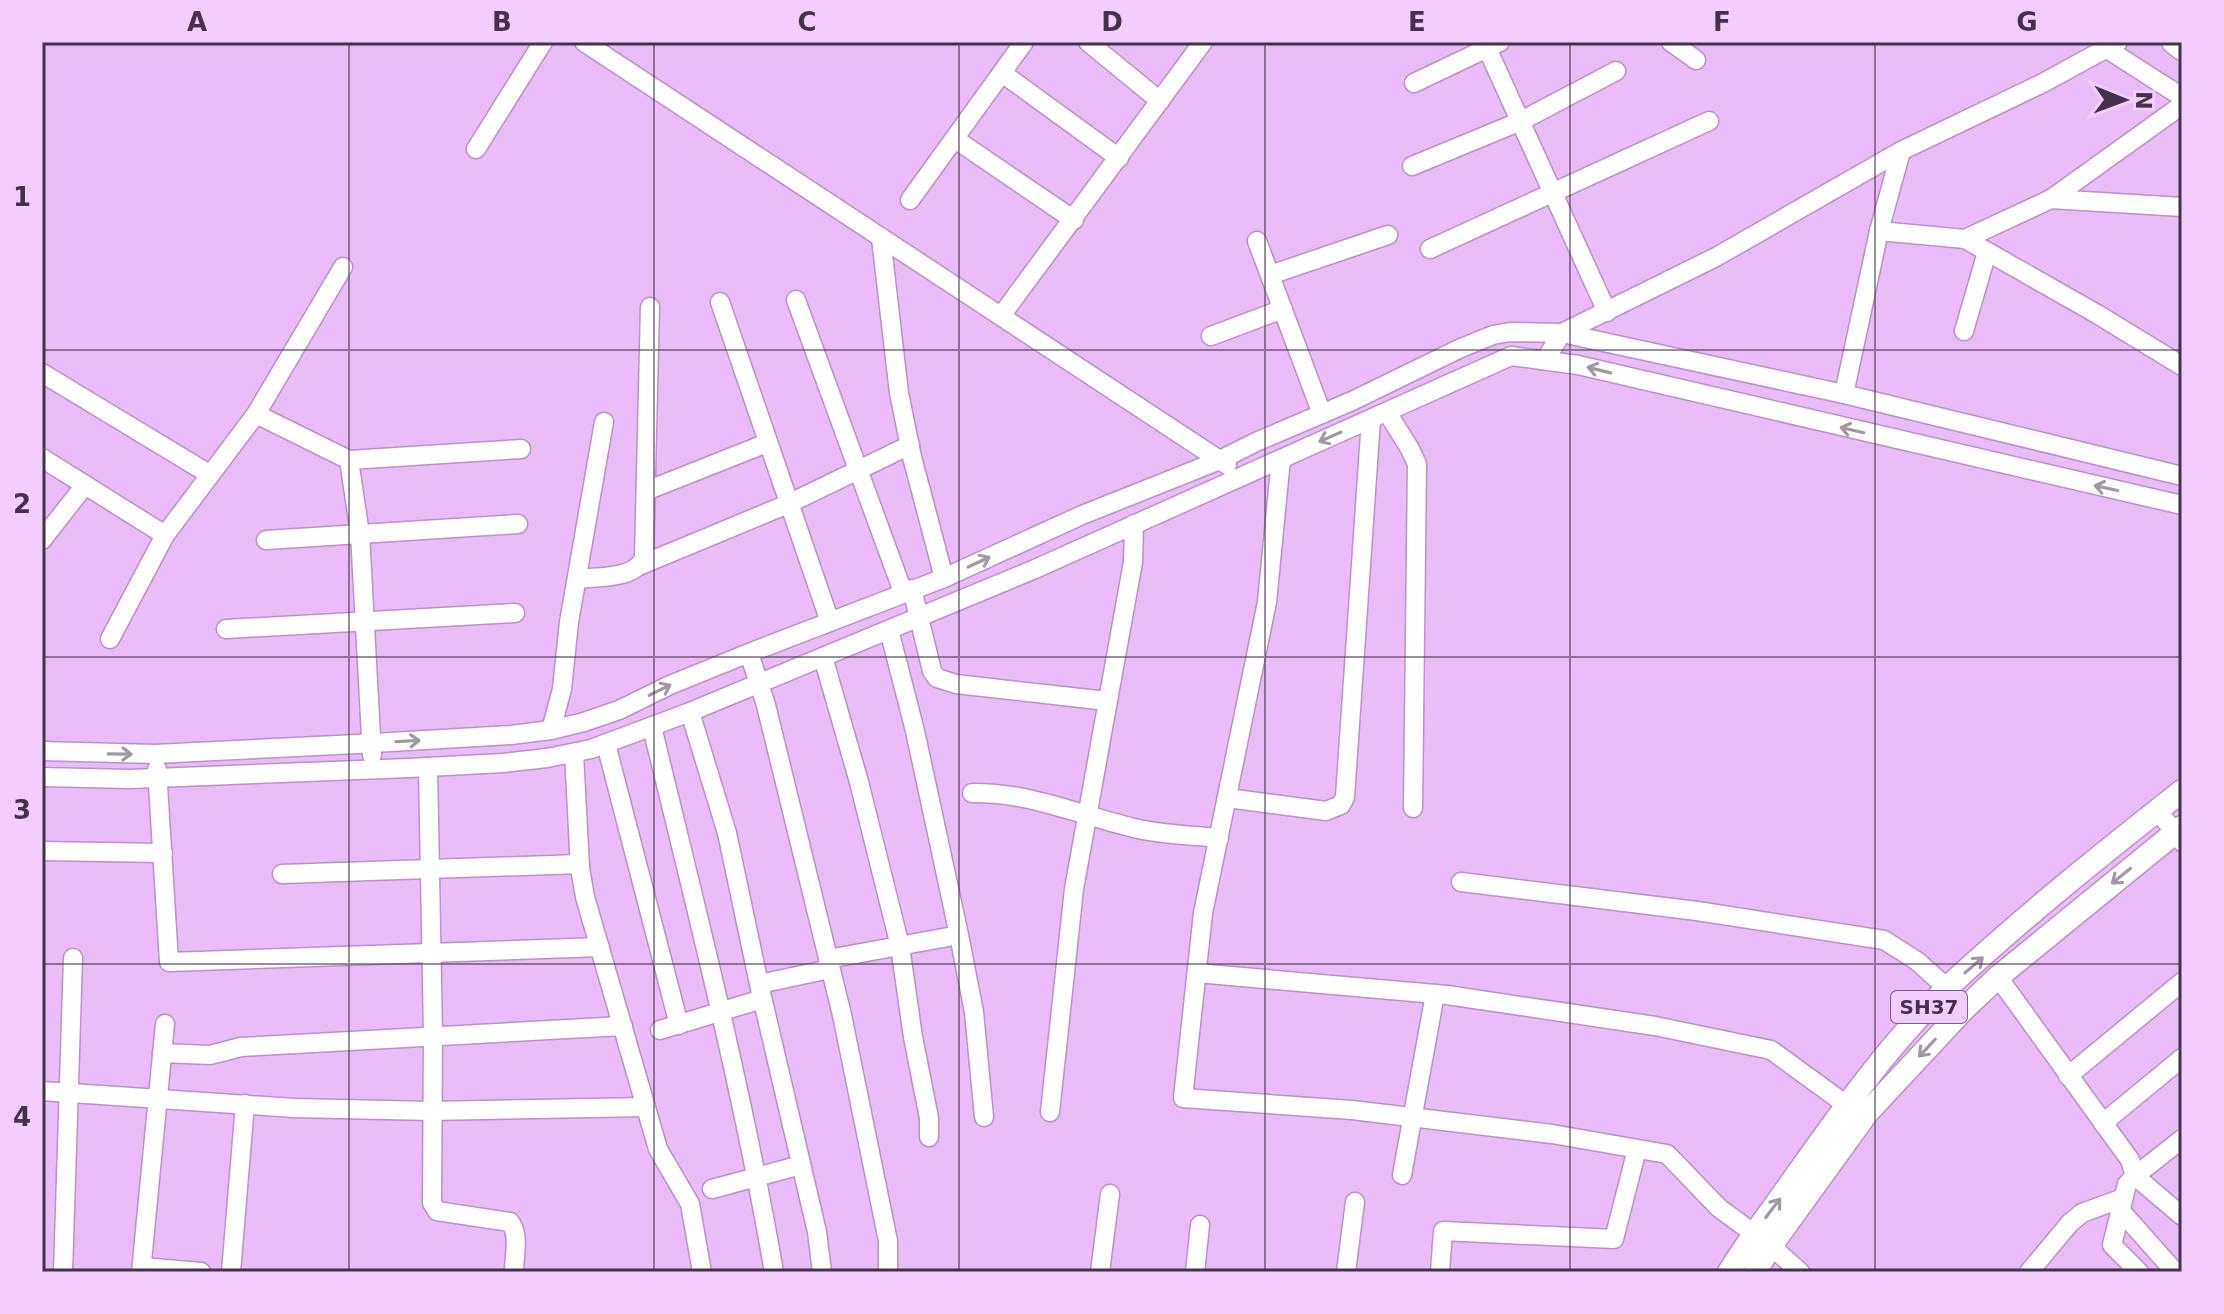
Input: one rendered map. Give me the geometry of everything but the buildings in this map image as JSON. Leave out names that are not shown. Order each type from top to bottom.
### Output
[{"type":"main road","points":[[2173,42],[2182,49]]},
{"type":"main road","name":"SH37","points":[[1855,1112],[1887,1053],[1947,988],[2055,893],[2182,791]]},
{"type":"main road","name":"SH37","points":[[1755,1272],[1773,1208],[1855,1112],[1998,977],[2179,834]]},
{"type":"main road","name":"SH37","points":[[1729,1272],[1762,1240]]},
{"type":"street","points":[[476,149],[543,42]]},
{"type":"street","points":[[584,42],[1242,476]]},
{"type":"street","points":[[910,200],[1024,42]]},
{"type":"street","points":[[1088,42],[1160,101]]},
{"type":"street","points":[[1001,316],[1203,42]]},
{"type":"street","points":[[1671,42],[1696,60]]},
{"type":"street","points":[[1414,83],[1494,45],[1521,121],[1607,312]]},
{"type":"street","points":[[1545,360],[1562,333],[1716,257],[1901,151],[2112,46],[2182,97]]},
{"type":"street","points":[[1412,166],[1521,121],[1616,71]]},
{"type":"street","points":[[1002,73],[1119,158]]},
{"type":"street","points":[[1965,239],[2051,199],[2182,105]]},
{"type":"street","points":[[1430,249],[1709,121]]},
{"type":"street","points":[[955,139],[1074,220]]},
{"type":"street","points":[[1844,394],[1879,231],[1901,151]]},
{"type":"street","points":[[2051,199],[2182,207]]},
{"type":"street","points":[[1879,231],[1965,239],[2182,366]]},
{"type":"street","points":[[1270,275],[1388,235]]},
{"type":"street","points":[[881,238],[899,393],[944,578]]},
{"type":"street","points":[[1257,241],[1322,414]]},
{"type":"street","points":[[1964,331],[1987,252]]},
{"type":"street","points":[[110,639],[165,535],[256,414],[343,267]]},
{"type":"street","points":[[796,300],[858,468],[908,591],[932,671],[937,678],[946,683],[1107,701]]},
{"type":"street","points":[[720,302],[830,622]]},
{"type":"street","points":[[641,565],[644,558],[650,307]]},
{"type":"street","points":[[1211,336],[1283,309]]},
{"type":"street","points":[[42,751],[155,754],[511,735],[551,730],[619,710],[670,685],[944,578],[1082,515],[1220,460],[1493,335],[1528,331],[1562,333],[1844,394],[2182,476]]},
{"type":"street","points":[[42,777],[158,778],[503,763],[574,753],[606,744],[1035,569],[1507,357],[1523,356],[1578,365],[2182,505]]},
{"type":"street","points":[[42,373],[209,474]]},
{"type":"street","points":[[256,414],[349,460],[521,449]]},
{"type":"street","points":[[1227,798],[1326,811],[1341,805],[1345,797],[1379,415]]},
{"type":"street","points":[[1379,415],[1410,449],[1417,464],[1413,808]]},
{"type":"street","points":[[551,730],[562,689],[604,422]]},
{"type":"street","points":[[646,491],[767,443]]},
{"type":"street","points":[[577,579],[626,573],[788,504],[910,445]]},
{"type":"street","points":[[42,458],[165,535]]},
{"type":"street","points":[[1281,459],[1267,602],[1203,913],[1183,1098],[1413,1117],[1552,1134],[1667,1154],[1719,1208],[1800,1272]]},
{"type":"street","points":[[349,460],[360,534],[373,770]]},
{"type":"street","points":[[42,540],[85,485]]},
{"type":"street","points":[[266,540],[518,524]]},
{"type":"street","points":[[1050,1112],[1074,889],[1133,562],[1134,524]]},
{"type":"street","points":[[226,629],[515,613]]},
{"type":"street","points":[[889,630],[915,731],[959,935],[974,1012],[984,1117]]},
{"type":"street","points":[[749,653],[829,964],[888,1241],[888,1272]]},
{"type":"street","points":[[823,657],[859,782],[900,946],[929,1118],[929,1137]]},
{"type":"street","points":[[690,712],[727,833],[760,992],[817,1232],[822,1272]]},
{"type":"street","points":[[652,727],[721,1011],[774,1272]]},
{"type":"street","points":[[606,744],[679,1025]]},
{"type":"street","points":[[574,753],[580,864],[585,897],[662,1160],[690,1204],[702,1272]]},
{"type":"street","points":[[155,754],[169,962],[600,947]]},
{"type":"street","points":[[428,767],[433,1208],[510,1222],[515,1236],[514,1272]]},
{"type":"street","points":[[972,793],[998,793],[1039,800],[1177,836],[1219,838]]},
{"type":"street","points":[[2158,811],[2179,834]]},
{"type":"street","points":[[42,851],[163,853]]},
{"type":"street","points":[[282,874],[580,864]]},
{"type":"street","points":[[1461,882],[1697,911],[1884,940],[1917,961],[1947,988],[1964,1009]]},
{"type":"street","points":[[660,1030],[721,1011],[829,964],[959,935]]},
{"type":"street","points":[[63,1272],[73,958]]},
{"type":"street","points":[[1197,973],[1435,994],[1655,1026],[1771,1050],[1855,1112]]},
{"type":"street","points":[[1998,977],[2130,1160],[2135,1176],[2182,1216]]},
{"type":"street","points":[[2068,1076],[2182,982]]},
{"type":"street","points":[[1402,1175],[1435,994]]},
{"type":"street","points":[[165,1024],[141,1270],[201,1272]]},
{"type":"street","points":[[162,1053],[210,1055],[241,1047],[623,1026]]},
{"type":"street","points":[[2103,1123],[2182,1058]]},
{"type":"street","points":[[42,1091],[294,1108],[431,1111],[646,1107]]},
{"type":"street","points":[[231,1272],[245,1104]]},
{"type":"street","points":[[2139,1272],[2112,1245],[2127,1184],[2182,1139]]},
{"type":"street","points":[[1440,1272],[1443,1231],[1614,1239],[1637,1149]]},
{"type":"street","points":[[712,1189],[801,1165]]},
{"type":"street","points":[[1100,1272],[1110,1194]]},
{"type":"street","points":[[1346,1272],[1355,1202]]},
{"type":"street","points":[[2029,1272],[2082,1213],[2122,1204]]},
{"type":"street","points":[[2122,1204],[2175,1272]]},
{"type":"street","points":[[1195,1272],[1200,1225]]}]
